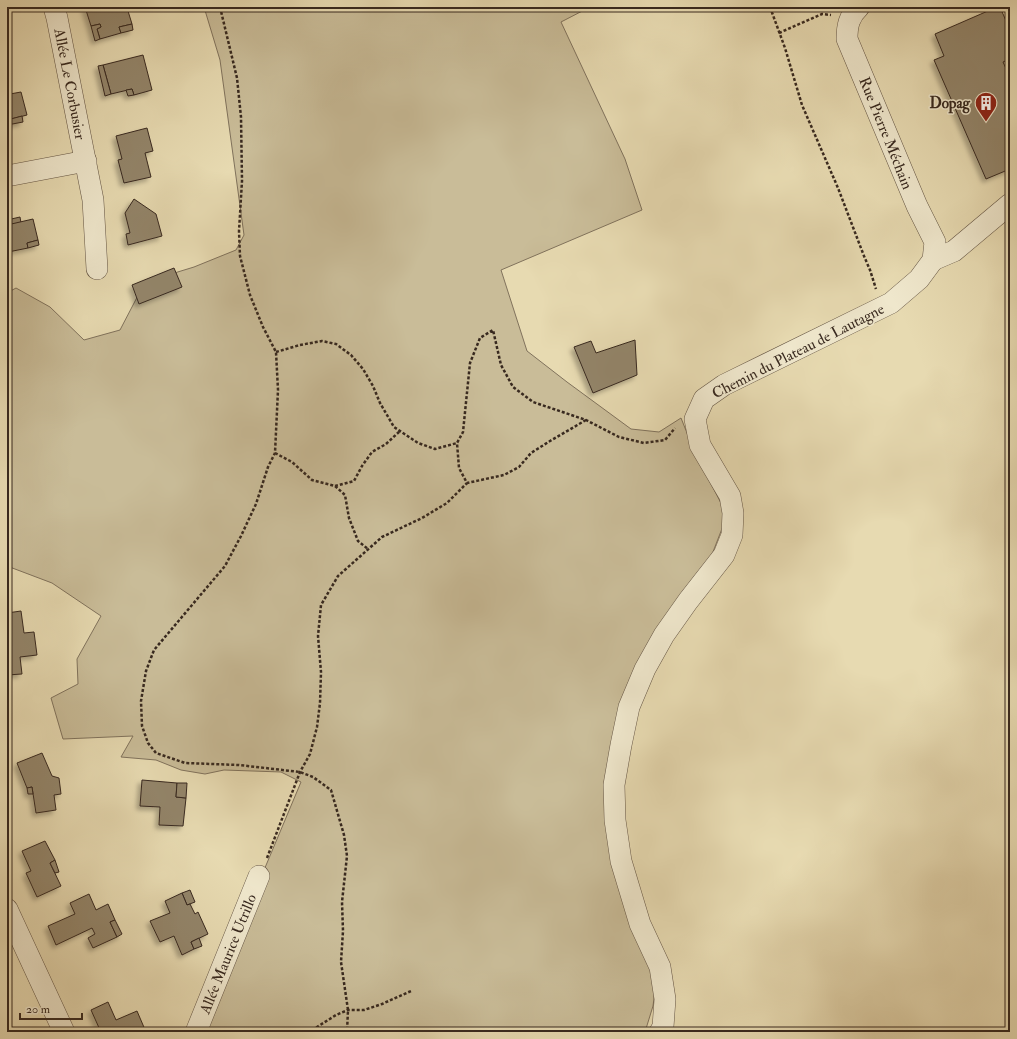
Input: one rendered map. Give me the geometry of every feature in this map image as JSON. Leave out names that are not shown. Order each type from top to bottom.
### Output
[{"type":"street","name":"Allée Le Corbusier","points":[[54,7],[93,200],[97,270]]},
{"type":"street","name":"Rue Pierre Méchain","points":[[854,12],[847,28],[847,39],[917,206],[935,242],[933,260]]},
{"type":"street","name":"Allée Le Corbusier","points":[[7,176],[86,161]]},
{"type":"street","points":[[933,260],[954,251],[1010,204]]},
{"type":"street","name":"Chemin du Plateau de Lautagne","points":[[660,1032],[666,999],[660,966],[640,924],[621,861],[615,820],[614,785],[630,707],[645,669],[664,636],[688,601],[724,555],[732,534],[733,513],[730,496],[700,445],[695,419],[704,399],[724,385],[891,303],[919,279],[933,260]]},
{"type":"street","name":"Allée Maurice Utrillo","points":[[196,1032],[259,876]]},
{"type":"street","points":[[7,909],[64,1032]]},
{"type":"path","points":[[220,7],[236,78],[241,117],[242,181],[239,231],[240,256],[250,295],[263,327],[276,352],[278,390],[275,453],[268,467],[256,504],[241,536],[224,566],[154,650],[146,671],[142,693],[142,726],[148,743],[156,753],[185,763],[239,765],[300,772],[313,777],[331,790],[344,835],[347,856],[342,902],[341,962],[348,1010],[347,1032]]},
{"type":"path","points":[[770,7],[802,105],[838,188],[870,270],[881,308]]},
{"type":"path","points":[[779,33],[822,14],[854,12]]},
{"type":"path","points":[[467,483],[459,468],[457,443],[463,432],[470,363],[480,338],[493,330],[501,366],[513,387],[533,402],[586,420],[619,437],[644,443],[666,440],[678,424]]},
{"type":"path","points":[[276,352],[300,345],[322,342],[336,344],[351,355],[363,369],[394,427],[418,443],[435,449],[457,443]]},
{"type":"path","points":[[259,876],[300,772],[310,754],[317,727],[320,703],[321,672],[318,636],[321,605],[338,576],[382,537],[422,518],[447,503],[467,483],[504,475],[520,467],[537,449],[586,420]]},
{"type":"path","points":[[335,486],[354,481],[372,452],[386,444],[400,431]]},
{"type":"path","points":[[275,453],[292,462],[312,480],[335,486],[345,495],[349,518],[358,541],[368,549]]},
{"type":"path","points":[[314,1032],[317,1027],[336,1015],[348,1010],[364,1010],[411,991]]},
{"type":"shaded area","points":[[204,7],[590,7],[561,22],[625,159],[642,210],[501,270],[527,351],[631,429],[659,432],[681,418],[695,453],[724,509],[723,526],[711,557],[656,633],[605,802],[608,841],[616,877],[656,983],[653,1006],[645,1032],[196,1032],[301,782],[281,772],[224,770],[205,774],[181,770],[156,760],[121,757],[133,736],[63,739],[51,698],[78,684],[77,659],[101,616],[52,583],[7,566],[7,293],[16,288],[50,307],[84,340],[120,330],[145,282],[194,267],[236,250],[244,235],[220,60]]},
{"type":"building","points":[[85,7],[123,7],[125,11],[128,11],[132,24],[119,27],[121,33],[100,39],[97,29],[101,27],[100,24],[91,26]]},
{"type":"building","name":"Dopag","points":[[1000,7],[1010,30],[1010,59],[1003,62],[1010,77],[1010,169],[986,179],[934,60],[944,56],[935,34]]},
{"type":"building","points":[[100,24],[101,27],[97,29],[100,39],[95,41],[91,26]]},
{"type":"building","points":[[132,24],[133,30],[121,33],[119,27]]},
{"type":"building","points":[[143,55],[152,90],[134,95],[132,89],[111,94],[103,65]]},
{"type":"building","points":[[103,65],[111,94],[105,96],[98,66]]},
{"type":"building","points":[[132,89],[134,95],[128,96],[126,90]]},
{"type":"building","points":[[9,90],[10,94],[21,92],[27,115],[7,120],[7,91]]},
{"type":"building","points":[[22,116],[23,122],[7,125],[7,120]]},
{"type":"building","points":[[147,128],[153,151],[145,153],[151,177],[124,183],[118,160],[122,159],[116,136]]},
{"type":"building","points":[[134,199],[156,214],[162,236],[128,245],[126,234],[130,233],[125,213]]},
{"type":"building","points":[[20,217],[21,223],[7,225],[7,220]]},
{"type":"building","points":[[33,219],[38,240],[27,243],[28,248],[8,252],[7,225]]},
{"type":"building","points":[[38,240],[39,245],[28,248],[27,243]]},
{"type":"building","points":[[174,268],[182,287],[139,304],[132,285]]},
{"type":"building","points":[[635,340],[637,375],[593,393],[574,347],[591,341],[596,353]]},
{"type":"building","points":[[21,611],[24,633],[34,632],[37,655],[20,657],[22,674],[7,675],[7,613]]},
{"type":"building","points":[[42,753],[52,776],[59,778],[61,794],[54,795],[56,810],[36,813],[32,787],[27,788],[17,763]]},
{"type":"building","points":[[142,780],[177,783],[176,797],[186,798],[183,826],[159,825],[160,807],[140,806]]},
{"type":"building","points":[[177,783],[187,783],[186,798],[176,797]]},
{"type":"building","points":[[32,787],[33,794],[28,794],[27,788]]},
{"type":"building","points":[[45,841],[55,860],[50,863],[61,886],[37,897],[26,873],[31,871],[22,851]]},
{"type":"building","points":[[55,860],[59,872],[55,873],[50,863]]},
{"type":"building","points":[[190,890],[195,902],[187,905],[182,893]]},
{"type":"building","points":[[182,893],[187,905],[190,904],[195,914],[198,912],[208,934],[191,942],[194,949],[182,955],[174,936],[160,942],[150,921],[170,913],[165,901]]},
{"type":"building","points":[[89,894],[96,910],[108,904],[115,920],[110,922],[117,937],[93,948],[88,938],[95,934],[92,928],[56,945],[48,926],[75,914],[70,903]]},
{"type":"building","points":[[115,920],[122,934],[117,937],[110,922]]},
{"type":"building","points":[[199,938],[202,946],[194,949],[191,942]]},
{"type":"building","points":[[108,1002],[116,1020],[137,1011],[146,1032],[106,1032],[104,1028],[100,1030],[91,1010]]},
{"type":"building","points":[[7,1024],[20,1032],[7,1032]]},
{"type":"place","name":"Dopag","points":[[986,122]]}]
